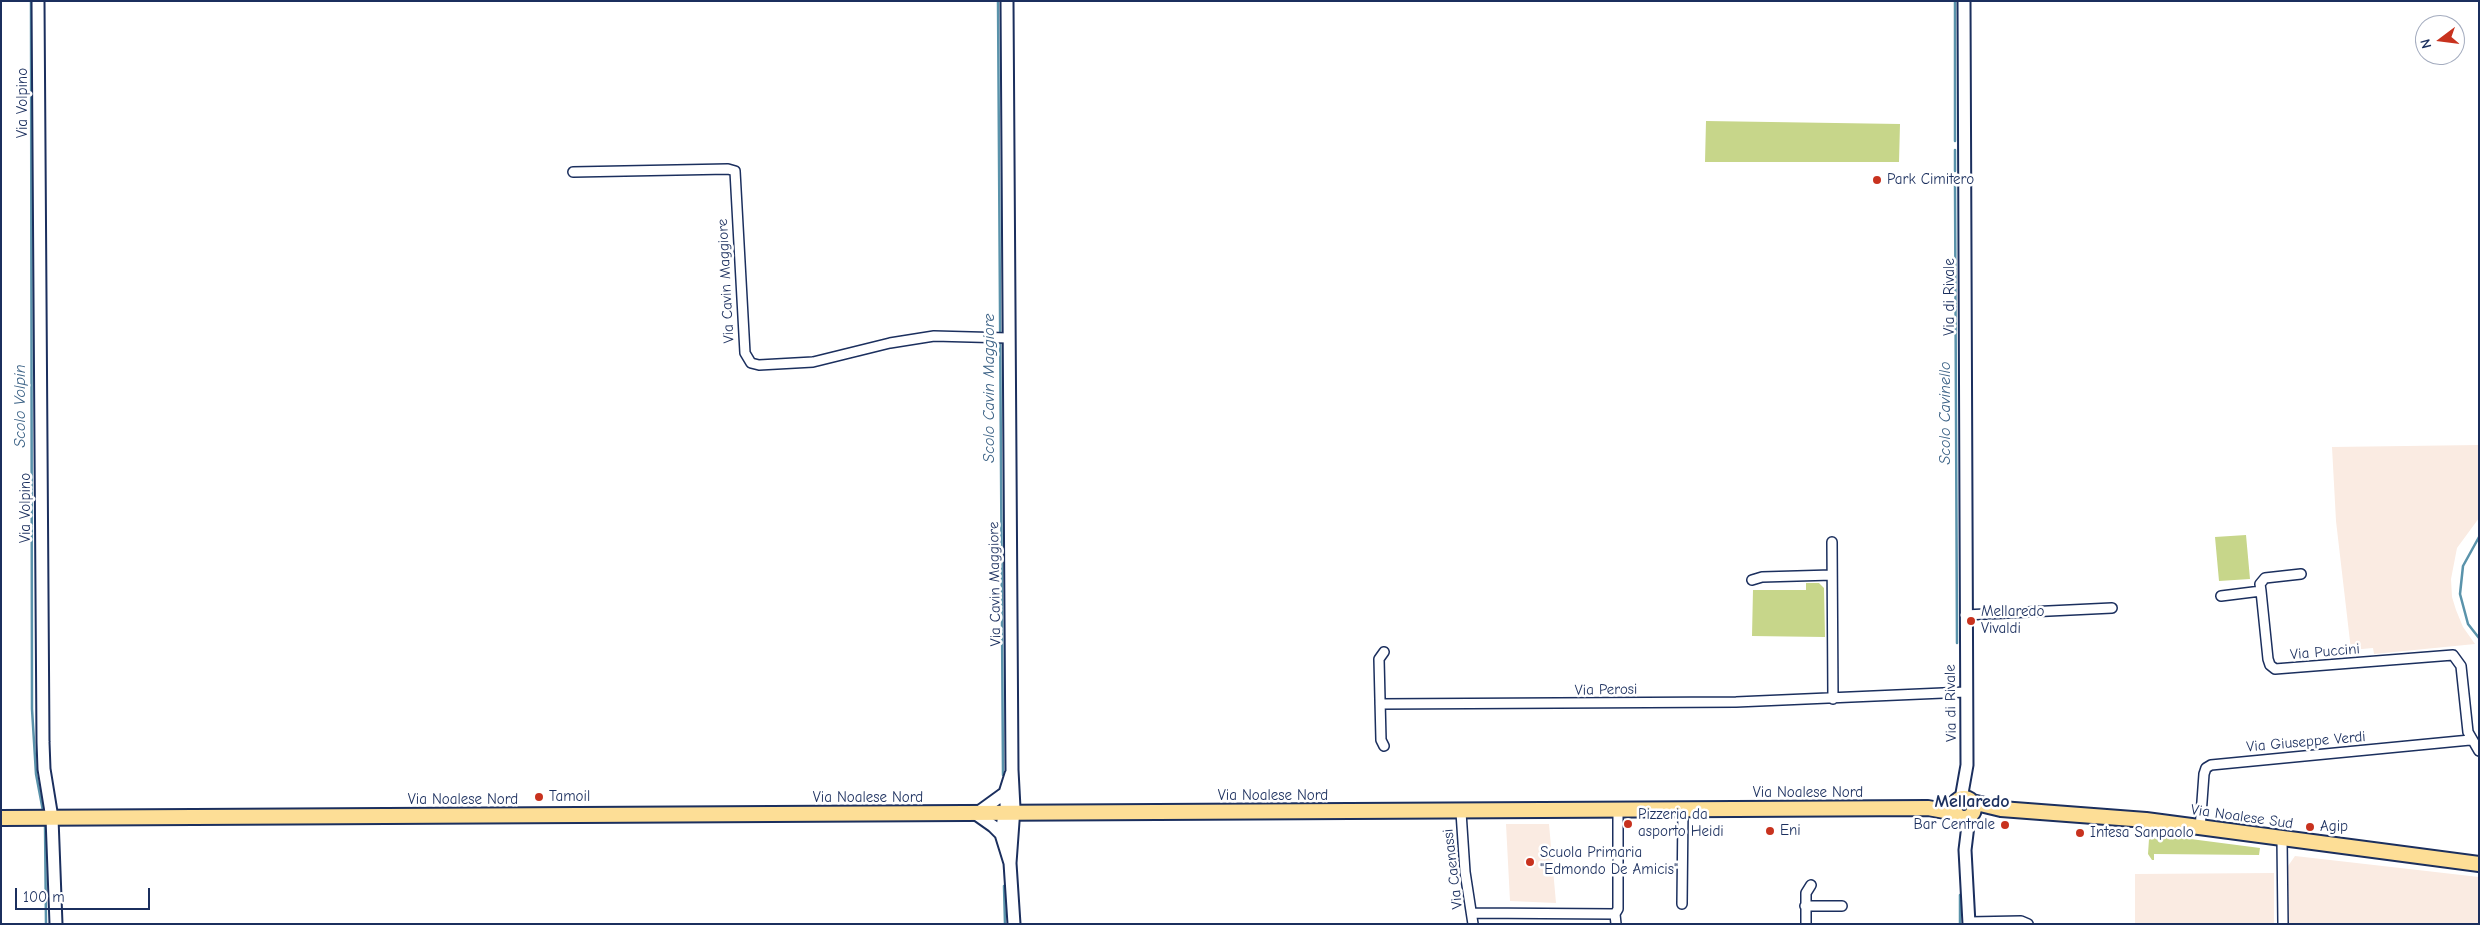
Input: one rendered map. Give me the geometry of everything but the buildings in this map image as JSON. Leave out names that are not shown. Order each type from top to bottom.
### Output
[{"type":"main road","name":"Via Noalese Nord","points":[[1,818],[1964,808]]},
{"type":"main road","name":"Via Noalese Sud","points":[[1964,808],[2146,820],[2200,829],[2479,864]]},
{"type":"street","name":"Via Volpino","points":[[38,1],[43,742],[44,769],[52,818],[56,924]]},
{"type":"street","name":"Via Cavin Maggiore","points":[[1007,1],[1001,337],[1012,770],[1010,863],[1014,924]]},
{"type":"street","name":"Via di Rivale","points":[[1964,1],[1966,615],[1966,774],[1964,808]]},
{"type":"street","name":"Via Cavin Maggiore","points":[[573,172],[728,168],[735,171],[745,353],[751,362],[759,365],[813,362],[890,343],[934,336],[1001,337]]},
{"type":"street","points":[[1832,542],[1833,699]]},
{"type":"street","points":[[2221,596],[2261,591],[2260,584],[2265,578],[2301,574]]},
{"type":"street","points":[[1752,580],[1762,577],[1832,575]]},
{"type":"street","name":"Via Puccini","points":[[2261,591],[2268,659],[2270,665],[2275,669],[2448,654],[2457,658],[2461,666],[2465,714],[2470,740]]},
{"type":"street","points":[[1966,615],[2112,608]]},
{"type":"street","points":[[1384,652],[1379,659],[1381,740],[1384,746]]},
{"type":"street","name":"Via Perosi","points":[[1380,704],[1587,704],[1833,699],[1966,692]]},
{"type":"street","points":[[2470,740],[2479,751]]},
{"type":"street","name":"Via Giuseppe Verdi","points":[[2200,829],[2204,774],[2206,768],[2211,765],[2470,740]]},
{"type":"street","name":"Via Cavin Maggiore","points":[[1011,813],[1005,793],[1012,770]]},
{"type":"street","points":[[1001,834],[976,814],[998,800],[1005,793]]},
{"type":"street","points":[[1964,808],[1969,923],[2020,921],[2028,924]]},
{"type":"street","points":[[1616,924],[1615,914],[1618,909],[1618,810]]},
{"type":"street","points":[[1682,904],[1683,810]]},
{"type":"street","name":"Via Caenassi","points":[[1461,812],[1465,872],[1473,924]]},
{"type":"street","name":"Via Cavin Maggiore","points":[[1010,863],[1001,834],[1003,821],[1011,813]]},
{"type":"street","points":[[2282,839],[2283,924]]},
{"type":"street","points":[[1806,924],[1806,893],[1811,885]]},
{"type":"street","points":[[1805,906],[1842,906]]},
{"type":"street","points":[[1472,913],[1615,914]]},
{"type":"shaded area","points":[[2479,445],[2479,518],[2457,548],[2451,579],[2452,597],[2456,610],[2463,627],[2475,644],[2374,654],[2373,648],[2351,650],[2336,521],[2332,447]]},
{"type":"shaded area","name":"Scuola Primaria \"Edmondo De Amicis\"","points":[[1506,824],[1549,824],[1556,903],[1510,901]]},
{"type":"shaded area","points":[[2295,856],[2479,877],[2479,924],[2289,924],[2288,866]]},
{"type":"shaded area","points":[[2274,873],[2274,924],[2135,924],[2135,874]]},
{"type":"green space","points":[[1706,121],[1900,124],[1899,162],[1705,162]]},
{"type":"green space","points":[[2246,535],[2250,579],[2219,581],[2215,537]]},
{"type":"green space","points":[[1806,583],[1819,583],[1824,588],[1825,637],[1752,636],[1753,590],[1806,590]]},
{"type":"green space","points":[[2152,834],[2260,848],[2259,855],[2154,854],[2154,860],[2152,860],[2148,854],[2149,839]]},
{"type":"waterway","name":"Scolo Volpin","points":[[31,1],[32,709],[36,774],[43,811]]},
{"type":"waterway","name":"Scolo Cavin Maggiore","points":[[998,1],[1003,775]]},
{"type":"waterway","name":"Scolo Cavinello","points":[[1955,1],[1955,141]]},
{"type":"waterway","name":"Scolo Cavinello","points":[[1955,150],[1955,171]]},
{"type":"waterway","name":"Scolo Cavinello","points":[[1955,183],[1957,643]]},
{"type":"waterway","points":[[2479,537],[2463,566],[2460,594],[2468,624],[2479,638]]},
{"type":"waterway","name":"Scolo Volpin","points":[[45,824],[46,924]]},
{"type":"waterway","name":"Scolo Cavin Maggiore","points":[[1004,886],[1005,924]]},
{"type":"waterway","name":"Scolo Cavinello","points":[[1960,895],[1960,924]]},
{"type":"place","name":"Park Cimitero","points":[[1877,180]]},
{"type":"place","name":"Mellaredo Vivaldi","points":[[1971,621]]},
{"type":"place","name":"Tamoil","points":[[539,797]]},
{"type":"place","name":"Pizzeria da asporto Heidi","points":[[1628,824]]},
{"type":"place","name":"Bar Centrale","points":[[2005,825]]},
{"type":"place","name":"Agip","points":[[2310,827]]},
{"type":"place","name":"Eni","points":[[1770,831]]},
{"type":"place","name":"Intesa Sanpaolo","points":[[2080,833]]},
{"type":"place","name":"Scuola Primaria \"Edmondo De Amicis\"","points":[[1530,862]]},
{"type":"district","name":"Mellaredo","points":[[1972,802]]}]
